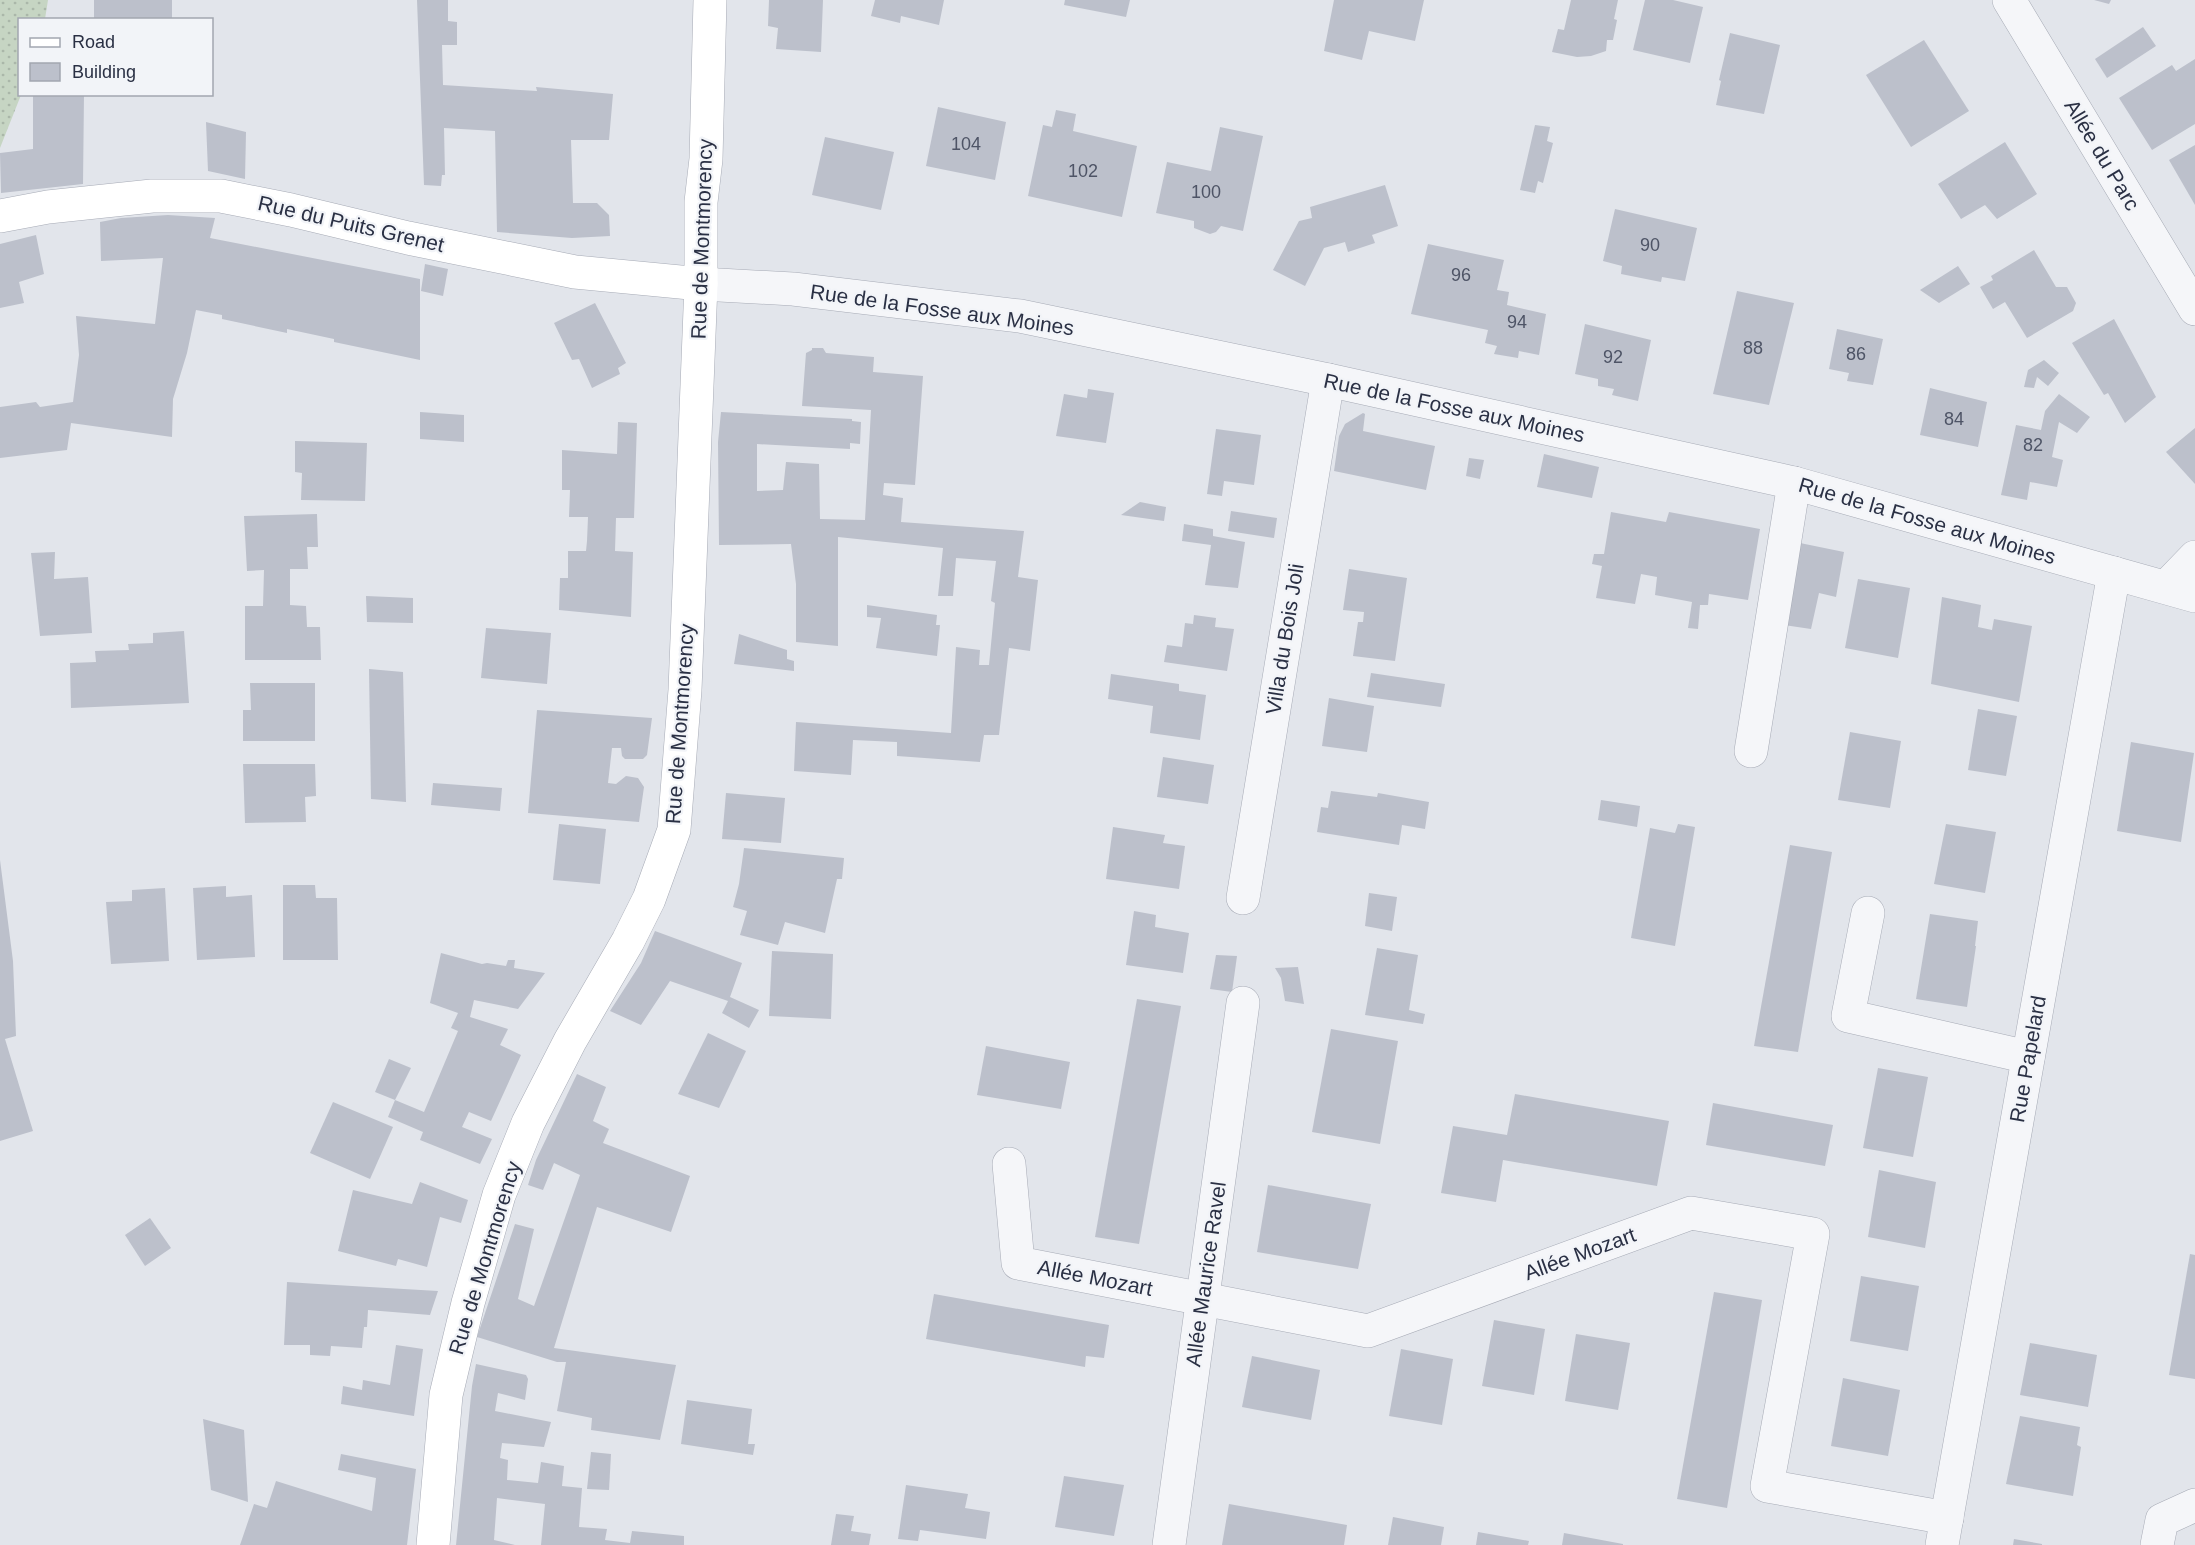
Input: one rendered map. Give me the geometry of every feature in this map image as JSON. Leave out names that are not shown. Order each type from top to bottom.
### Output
[{"type":"street","name":"Rue de Montmorency","points":[[433,1545],[446,1395],[468,1303],[499,1195],[528,1123],[570,1041],[628,941],[649,899],[674,830],[685,690],[710,0]]},
{"type":"street","name":"Allée du Parc","points":[[2009,0],[2195,309]]},
{"type":"street","name":"Rue du Puits Grenet","points":[[0,216],[48,207],[152,196],[221,196],[408,238],[575,272],[701,284]]},
{"type":"street","name":"Rue de la Fosse aux Moines","points":[[701,284],[794,289],[1020,316],[1328,380],[1794,483],[2180,592]]},
{"type":"street","name":"Villa du Bois Joli","points":[[1243,898],[1328,380]]},
{"type":"street","points":[[1751,751],[1794,483]]},
{"type":"street","points":[[2180,592],[2195,557]]},
{"type":"street","name":"Rue Papelard","points":[[1944,1532],[2114,573]]},
{"type":"street","points":[[1868,913],[1848,1016],[2028,1057]]},
{"type":"street","name":"Allée Maurice Ravel","points":[[1169,1545],[1243,1003]]},
{"type":"street","name":"Allée Mozart","points":[[1009,1164],[1018,1263],[1368,1331],[1691,1213],[1813,1234],[1767,1486],[1944,1532]]},
{"type":"street","points":[[2157,1545],[2162,1520],[2195,1505]]},
{"type":"green space","points":[[0,0],[48,0],[45,18],[18,18],[18,96],[21,96],[0,148]]},
{"type":"building","points":[[94,0],[172,0],[172,18],[94,18]]},
{"type":"building","points":[[417,0],[448,0],[448,21],[457,22],[457,45],[442,45],[443,85],[537,91],[536,87],[613,94],[609,140],[571,140],[573,203],[597,203],[609,215],[610,236],[572,238],[497,232],[495,131],[444,128],[445,175],[442,175],[441,186],[424,185]]},
{"type":"building","points":[[769,0],[823,0],[821,52],[776,49],[778,28],[768,26]]},
{"type":"building","points":[[875,0],[944,0],[939,25],[901,16],[900,23],[871,16]]},
{"type":"building","points":[[1065,0],[1130,0],[1126,17],[1064,5]]},
{"type":"building","points":[[1334,0],[1424,0],[1415,41],[1369,31],[1362,60],[1324,51]]},
{"type":"building","points":[[1571,0],[1618,0],[1613,40],[1607,40],[1606,51],[1591,56],[1577,57],[1552,52],[1558,29],[1564,30]]},
{"type":"building","points":[[1645,0],[1673,0],[1703,7],[1690,63],[1633,50]]},
{"type":"building","points":[[2094,0],[2111,0],[2109,4]]},
{"type":"building","points":[[2143,27],[2156,46],[2107,78],[2095,59]]},
{"type":"building","points":[[1730,33],[1780,45],[1764,114],[1716,105],[1721,81],[1719,80]]},
{"type":"building","points":[[1924,40],[1969,111],[1911,147],[1866,75]]},
{"type":"building","points":[[2195,59],[2195,124],[2152,150],[2119,98],[2172,65],[2176,71]]},
{"type":"building","points":[[33,96],[84,96],[83,184],[1,193],[0,153],[33,149]]},
{"type":"building","points":[[938,107],[1006,122],[995,180],[926,166]]},
{"type":"building","points":[[1056,110],[1076,114],[1073,131],[1137,146],[1122,217],[1028,196],[1043,125],[1052,127]]},
{"type":"building","points":[[206,122],[246,132],[245,179],[208,171]]},
{"type":"building","points":[[1535,125],[1550,127],[1547,141],[1553,143],[1543,183],[1538,181],[1535,193],[1520,190]]},
{"type":"building","points":[[1220,127],[1263,136],[1243,231],[1221,226],[1216,232],[1210,234],[1194,228],[1194,221],[1156,213],[1167,162],[1211,171]]},
{"type":"building","points":[[825,137],[894,152],[881,210],[812,195]]},
{"type":"building","points":[[2005,142],[2037,194],[1997,219],[1985,205],[1961,219],[1938,184]]},
{"type":"building","points":[[2195,145],[2195,205],[2169,160]]},
{"type":"building","points":[[1385,185],[1398,226],[1372,235],[1375,243],[1348,252],[1345,242],[1324,248],[1305,286],[1273,270],[1299,221],[1312,218],[1310,207]]},
{"type":"building","points":[[1615,209],[1697,228],[1685,281],[1662,277],[1661,282],[1621,274],[1622,266],[1603,261]]},
{"type":"building","points":[[168,215],[215,218],[210,238],[420,279],[420,360],[334,342],[334,339],[287,329],[287,333],[222,319],[222,315],[196,310],[187,353],[173,399],[172,437],[71,423],[67,450],[0,458],[0,407],[36,402],[40,407],[73,402],[79,355],[76,316],[155,324],[163,258],[101,261],[100,222],[121,218]]},
{"type":"building","points":[[36,235],[44,274],[19,282],[24,303],[0,308],[0,244]]},
{"type":"building","points":[[1428,244],[1504,260],[1497,290],[1509,292],[1507,305],[1546,314],[1539,355],[1519,351],[1518,358],[1494,354],[1497,346],[1485,343],[1488,330],[1411,314]]},
{"type":"building","points":[[2034,250],[2056,287],[2067,287],[2076,303],[2073,311],[2027,338],[2005,302],[1993,309],[1980,287],[1993,280],[1991,276]]},
{"type":"building","points":[[425,264],[448,269],[443,296],[421,291]]},
{"type":"building","points":[[1958,266],[1970,284],[1939,303],[1920,290]]},
{"type":"building","points":[[1737,291],[1794,303],[1769,405],[1713,394]]},
{"type":"building","points":[[595,303],[626,363],[618,368],[620,374],[592,388],[579,359],[572,360],[554,323]]},
{"type":"building","points":[[2114,319],[2156,397],[2125,423],[2108,393],[2104,395],[2072,343]]},
{"type":"building","points":[[1585,324],[1651,340],[1638,401],[1612,395],[1614,389],[1598,386],[1598,379],[1575,374]]},
{"type":"building","points":[[1837,329],[1883,339],[1873,385],[1847,381],[1849,373],[1829,369]]},
{"type":"building","points":[[812,348],[823,348],[826,353],[874,357],[873,372],[923,376],[915,485],[884,483],[883,495],[903,498],[901,522],[1024,531],[1018,577],[1038,580],[1030,651],[1009,648],[999,735],[984,735],[980,762],[897,756],[897,742],[853,740],[851,775],[794,771],[796,722],[951,733],[956,647],[980,650],[979,665],[989,665],[995,603],[991,601],[996,561],[956,558],[953,596],[938,596],[943,548],[838,537],[838,646],[796,642],[796,584],[791,544],[719,545],[718,442],[721,412],[852,419],[852,421],[861,422],[860,444],[850,443],[850,449],[757,444],[757,491],[783,490],[786,462],[819,464],[820,519],[865,520],[871,410],[802,406],[806,353]]},
{"type":"building","points":[[2044,360],[2059,373],[2048,386],[2037,377],[2034,388],[2024,387],[2028,370]]},
{"type":"building","points":[[1930,388],[1987,402],[1978,447],[1920,435]]},
{"type":"building","points":[[1088,389],[1114,393],[1106,443],[1056,436],[1064,394],[1087,398]]},
{"type":"building","points":[[2059,394],[2090,417],[2077,433],[2059,422],[2052,457],[2063,460],[2057,487],[2030,482],[2027,500],[2001,495],[2016,425],[2041,430],[2045,411]]},
{"type":"building","points":[[420,412],[464,415],[464,442],[420,439]]},
{"type":"building","points":[[1365,414],[1363,431],[1435,446],[1426,490],[1334,471],[1339,436],[1345,424]]},
{"type":"building","points":[[618,422],[637,423],[634,518],[616,518],[615,551],[633,552],[631,617],[559,610],[560,578],[568,578],[568,551],[586,551],[588,517],[569,517],[570,490],[562,490],[562,450],[617,454]]},
{"type":"building","points":[[2195,428],[2195,484],[2166,452]]},
{"type":"building","points":[[1216,429],[1261,435],[1254,485],[1224,481],[1222,496],[1207,494]]},
{"type":"building","points":[[295,441],[367,443],[365,501],[301,500],[302,473],[295,472]]},
{"type":"building","points":[[1544,454],[1599,467],[1592,498],[1537,487]]},
{"type":"building","points":[[1469,458],[1484,460],[1480,479],[1466,476]]},
{"type":"building","points":[[1140,502],[1166,507],[1164,521],[1121,515]]},
{"type":"building","points":[[1231,511],[1277,518],[1274,538],[1228,531]]},
{"type":"building","points":[[1611,512],[1666,522],[1669,512],[1760,529],[1748,600],[1709,594],[1708,605],[1700,605],[1698,629],[1688,628],[1692,602],[1655,595],[1657,577],[1641,574],[1635,604],[1596,598],[1602,566],[1592,564],[1594,554],[1604,554]]},
{"type":"building","points":[[317,514],[318,547],[307,547],[308,569],[290,569],[290,605],[306,606],[307,627],[320,627],[321,660],[245,660],[245,606],[263,606],[264,570],[247,571],[244,516]]},
{"type":"building","points":[[1184,524],[1213,529],[1213,536],[1245,542],[1238,588],[1205,585],[1211,545],[1182,541]]},
{"type":"building","points":[[1800,543],[1844,552],[1836,597],[1819,593],[1811,629],[1784,625]]},
{"type":"building","points":[[55,552],[54,579],[88,577],[92,633],[40,636],[31,553]]},
{"type":"building","points":[[1349,569],[1407,578],[1395,661],[1353,656],[1358,622],[1363,622],[1364,612],[1343,610]]},
{"type":"building","points":[[1858,579],[1910,588],[1898,658],[1845,648]]},
{"type":"building","points":[[366,596],[413,598],[413,623],[367,622]]},
{"type":"building","points":[[1942,597],[1981,605],[1978,627],[1992,630],[1994,619],[2032,626],[2019,702],[1931,684]]},
{"type":"building","points":[[867,605],[937,615],[936,625],[940,625],[937,656],[876,648],[881,618],[867,617]]},
{"type":"building","points":[[1194,615],[1216,618],[1215,627],[1234,629],[1227,671],[1164,662],[1167,645],[1182,647],[1185,623],[1193,624]]},
{"type":"building","points":[[486,628],[551,633],[547,684],[481,678]]},
{"type":"building","points":[[184,631],[189,703],[71,708],[70,663],[96,662],[95,651],[129,650],[128,644],[153,643],[153,633]]},
{"type":"building","points":[[739,634],[787,650],[787,659],[794,661],[794,671],[734,664]]},
{"type":"building","points":[[369,669],[403,672],[406,802],[371,799]]},
{"type":"building","points":[[1371,673],[1445,684],[1441,707],[1367,697]]},
{"type":"building","points":[[1111,674],[1179,684],[1179,691],[1206,695],[1200,740],[1150,733],[1153,706],[1108,699]]},
{"type":"building","points":[[250,683],[315,683],[315,741],[243,741],[243,710],[251,710]]},
{"type":"building","points":[[1329,698],[1374,706],[1367,752],[1322,746]]},
{"type":"building","points":[[1978,709],[2017,716],[2006,776],[1968,770]]},
{"type":"building","points":[[537,710],[652,718],[647,755],[643,759],[625,759],[621,748],[612,748],[608,783],[616,784],[626,776],[638,778],[644,787],[639,822],[528,813]]},
{"type":"building","points":[[1850,732],[1901,741],[1890,808],[1838,800]]},
{"type":"building","points":[[2131,742],[2194,753],[2181,842],[2117,831]]},
{"type":"building","points":[[1163,757],[1214,765],[1208,804],[1157,797]]},
{"type":"building","points":[[243,764],[315,764],[316,796],[305,797],[306,822],[245,823]]},
{"type":"building","points":[[433,783],[502,788],[500,811],[431,805]]},
{"type":"building","points":[[1331,791],[1377,797],[1378,793],[1429,802],[1425,829],[1402,825],[1399,845],[1317,832],[1321,807],[1328,808]]},
{"type":"building","points":[[726,793],[785,798],[781,843],[722,839]]},
{"type":"building","points":[[1601,800],[1640,806],[1637,827],[1598,820]]},
{"type":"building","points":[[559,824],[606,829],[600,884],[553,880]]},
{"type":"building","points":[[1678,824],[1695,827],[1675,946],[1631,938],[1650,828],[1675,833]]},
{"type":"building","points":[[1946,824],[1996,832],[1985,893],[1934,884]]},
{"type":"building","points":[[1113,827],[1165,835],[1163,843],[1185,846],[1179,889],[1106,879]]},
{"type":"building","points":[[1790,845],[1832,852],[1798,1052],[1754,1046]]},
{"type":"building","points":[[744,848],[844,858],[842,879],[837,879],[825,933],[785,922],[778,945],[740,935],[747,911],[733,907]]},
{"type":"building","points":[[0,860],[13,961],[16,1036],[5,1039],[33,1131],[0,1141]]},
{"type":"building","points":[[283,885],[315,885],[316,898],[337,898],[338,960],[283,960]]},
{"type":"building","points":[[226,886],[226,897],[252,895],[255,957],[197,960],[193,888]]},
{"type":"building","points":[[165,888],[169,961],[111,964],[106,902],[132,901],[132,890]]},
{"type":"building","points":[[1369,893],[1397,897],[1392,931],[1365,926]]},
{"type":"building","points":[[1134,911],[1156,915],[1155,927],[1189,933],[1183,973],[1126,965]]},
{"type":"building","points":[[1930,914],[1978,921],[1967,1007],[1916,999]]},
{"type":"building","points":[[655,931],[742,963],[730,997],[759,1010],[749,1028],[722,1013],[728,1001],[670,981],[641,1025],[610,1011],[641,963]]},
{"type":"building","points":[[1377,948],[1418,955],[1409,1010],[1425,1014],[1423,1024],[1365,1015]]},
{"type":"building","points":[[772,951],[833,954],[831,1019],[769,1016]]},
{"type":"building","points":[[441,953],[482,964],[506,966],[508,960],[515,960],[514,968],[545,973],[518,1009],[474,1000],[470,1017],[508,1029],[500,1045],[521,1055],[491,1121],[469,1112],[462,1127],[492,1139],[480,1164],[420,1140],[423,1132],[388,1117],[395,1100],[424,1112],[458,1031],[451,1028],[458,1013],[430,1003]]},
{"type":"building","points":[[1216,955],[1237,956],[1232,992],[1210,989]]},
{"type":"building","points":[[1298,967],[1304,1004],[1285,1001],[1281,978],[1275,968]]},
{"type":"building","points":[[1137,999],[1181,1006],[1139,1244],[1095,1237]]},
{"type":"building","points":[[1331,1029],[1398,1041],[1380,1144],[1312,1132]]},
{"type":"building","points":[[708,1033],[746,1051],[719,1108],[678,1094]]},
{"type":"building","points":[[986,1046],[1070,1062],[1061,1109],[977,1095]]},
{"type":"building","points":[[389,1059],[411,1068],[395,1100],[375,1092]]},
{"type":"building","points":[[1878,1068],[1928,1077],[1913,1157],[1863,1148]]},
{"type":"building","points":[[577,1074],[606,1087],[593,1121],[609,1129],[603,1143],[690,1176],[671,1232],[597,1207],[554,1348],[676,1365],[660,1440],[591,1430],[592,1418],[557,1411],[566,1362],[557,1362],[477,1337],[515,1224],[534,1229],[518,1299],[534,1306],[580,1175],[554,1163],[543,1190],[528,1185],[536,1160]]},
{"type":"building","points":[[1515,1094],[1669,1121],[1657,1186],[1503,1160],[1496,1202],[1441,1193],[1453,1126],[1507,1135]]},
{"type":"building","points":[[333,1102],[393,1127],[370,1179],[310,1153]]},
{"type":"building","points":[[1713,1103],[1833,1125],[1825,1166],[1706,1145]]},
{"type":"building","points":[[1879,1170],[1936,1182],[1925,1248],[1868,1237]]},
{"type":"building","points":[[420,1182],[468,1200],[461,1223],[440,1217],[427,1267],[398,1259],[396,1266],[338,1251],[353,1190],[412,1204]]},
{"type":"building","points":[[1268,1185],[1371,1204],[1358,1269],[1257,1252]]},
{"type":"building","points":[[150,1218],[171,1248],[145,1266],[125,1235]]},
{"type":"building","points":[[2190,1254],[2195,1255],[2195,1379],[2169,1375]]},
{"type":"building","points":[[1861,1276],[1919,1286],[1908,1351],[1850,1341]]},
{"type":"building","points":[[287,1282],[438,1291],[430,1315],[368,1310],[362,1348],[331,1346],[330,1356],[310,1355],[310,1345],[284,1345]]},
{"type":"building","points":[[1714,1292],[1762,1300],[1727,1508],[1677,1499]]},
{"type":"building","points":[[934,1294],[1109,1325],[1104,1358],[1086,1356],[1085,1367],[926,1339]]},
{"type":"building","points":[[1494,1320],[1545,1329],[1534,1395],[1482,1386]]},
{"type":"building","points":[[1576,1334],[1630,1343],[1618,1410],[1565,1401]]},
{"type":"building","points":[[2030,1343],[2097,1355],[2088,1407],[2020,1395]]},
{"type":"building","points":[[396,1345],[423,1349],[414,1416],[341,1404],[343,1386],[362,1390],[363,1380],[390,1385]]},
{"type":"building","points":[[1401,1349],[1453,1359],[1442,1425],[1389,1416]]},
{"type":"building","points":[[1252,1356],[1320,1370],[1311,1420],[1242,1407]]},
{"type":"building","points":[[476,1364],[526,1375],[528,1379],[525,1400],[498,1393],[495,1411],[551,1422],[544,1447],[502,1443],[500,1458],[508,1460],[507,1480],[538,1483],[541,1462],[564,1466],[562,1486],[582,1488],[579,1527],[607,1529],[605,1540],[630,1543],[632,1531],[684,1536],[684,1545],[541,1545],[545,1504],[497,1498],[494,1540],[515,1545],[456,1545]]},
{"type":"building","points":[[1843,1378],[1900,1390],[1888,1456],[1831,1446]]},
{"type":"building","points":[[687,1400],[752,1409],[748,1444],[755,1444],[753,1455],[681,1444]]},
{"type":"building","points":[[2020,1416],[2080,1427],[2077,1445],[2081,1447],[2073,1496],[2006,1484]]},
{"type":"building","points":[[203,1419],[244,1430],[248,1502],[211,1490]]},
{"type":"building","points":[[591,1452],[611,1454],[609,1490],[587,1489]]},
{"type":"building","points":[[341,1454],[416,1469],[407,1545],[240,1545],[254,1504],[267,1508],[276,1481],[372,1511],[376,1478],[338,1470]]},
{"type":"building","points":[[1064,1476],[1124,1485],[1114,1536],[1055,1527]]},
{"type":"building","points":[[906,1485],[968,1494],[965,1508],[990,1512],[986,1539],[920,1530],[918,1541],[898,1539]]},
{"type":"building","points":[[1229,1504],[1347,1525],[1344,1545],[1222,1545]]},
{"type":"building","points":[[836,1514],[854,1516],[851,1531],[871,1534],[869,1545],[831,1545]]},
{"type":"building","points":[[1393,1517],[1444,1527],[1441,1545],[1388,1545]]},
{"type":"building","points":[[1478,1532],[1529,1541],[1528,1545],[1476,1545]]},
{"type":"building","points":[[1564,1533],[1623,1544],[1623,1545],[1562,1545]]},
{"type":"building","points":[[2014,1539],[2042,1544],[2042,1545],[2013,1545]]}]
